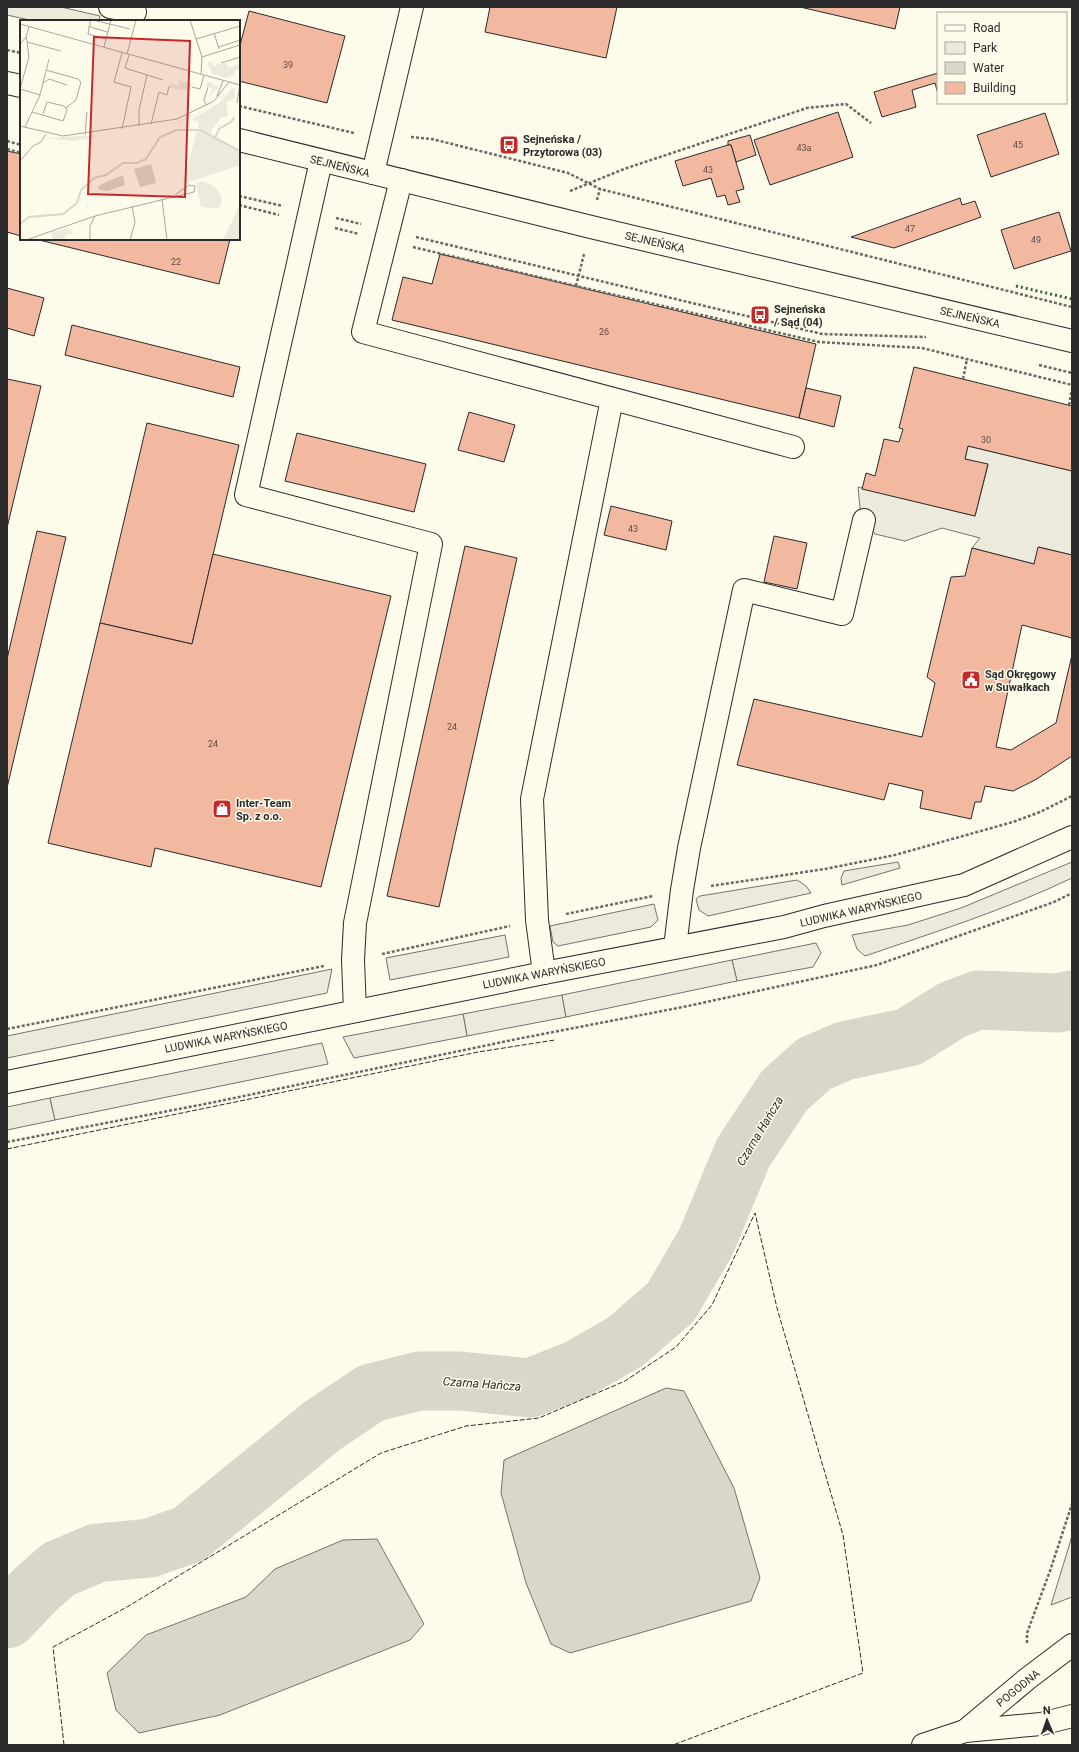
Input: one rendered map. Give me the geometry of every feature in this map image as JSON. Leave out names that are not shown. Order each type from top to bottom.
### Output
[{"type":"street","points":[[110,7],[135,13]]},
{"type":"street","points":[[373,174],[412,7]]},
{"type":"street","points":[[7,83],[20,86]]},
{"type":"street","name":"SEJNEŃSKA","points":[[240,140],[591,227],[1072,341]]},
{"type":"street","points":[[321,161],[246,495],[431,544],[355,923],[353,960],[355,1011]]},
{"type":"street","points":[[401,180],[363,332],[793,447]]},
{"type":"street","points":[[544,973],[537,920],[532,799],[612,399]]},
{"type":"street","points":[[675,947],[689,848],[744,590],[842,614],[864,520]]},
{"type":"street","name":"LUDWIKA WARYŃSKIEGO","points":[[7,1082],[544,973],[784,927],[824,916],[964,885],[1072,837]]},
{"type":"street","name":"POGODNA","points":[[965,1731],[1027,1679],[1072,1646]]},
{"type":"street","name":"POGODNA","points":[[923,1745],[965,1731],[1041,1724],[1072,1716]]},
{"type":"path","points":[[7,50],[20,53]]},
{"type":"path","points":[[569,192],[589,182],[631,167],[807,108],[846,104],[871,123]]},
{"type":"path","points":[[240,106],[350,133],[432,139],[568,173],[589,182],[600,189],[1072,307]]},
{"type":"path","points":[[7,141],[20,144]]},
{"type":"path","points":[[7,149],[20,153]]},
{"type":"path","points":[[240,196],[308,217],[388,235],[576,286],[819,342],[922,348],[1072,385]]},
{"type":"path","points":[[240,205],[308,217],[822,334],[927,337]]},
{"type":"path","points":[[963,379],[967,359]]},
{"type":"path","points":[[1034,363],[1072,373]]},
{"type":"path","points":[[1069,405],[1072,389]]},
{"type":"path","points":[[7,1142],[215,1102],[516,1039],[688,1006],[877,965],[1054,902],[1072,893]]},
{"type":"path","points":[[1066,895],[1072,896]]},
{"type":"path","points":[[1027,1679],[1027,1633],[1072,1504]]},
{"type":"green space","points":[[968,446],[1072,471],[1072,555],[1039,547],[1034,564],[972,548],[980,538],[942,528],[905,541],[875,534],[860,508],[858,487],[975,516],[988,465],[965,459]]},
{"type":"green space","points":[[898,862],[900,868],[842,885],[841,878],[844,871]]},
{"type":"green space","points":[[1072,862],[1072,878],[1047,890],[970,920],[865,956],[857,949],[852,935],[908,925],[961,908]]},
{"type":"green space","points":[[797,880],[806,886],[811,893],[708,916],[699,910],[696,899],[700,896]]},
{"type":"green space","points":[[654,904],[658,920],[651,927],[558,946],[553,942],[550,926]]},
{"type":"green space","points":[[816,943],[821,953],[813,967],[737,981],[732,960]]},
{"type":"green space","points":[[332,969],[327,993],[7,1058],[7,1036]]},
{"type":"green space","points":[[562,995],[566,1017],[467,1036],[463,1014]]},
{"type":"green space","points":[[50,1098],[55,1120],[7,1130],[7,1107]]},
{"type":"green space","points":[[1072,1536],[1072,1597],[1051,1605]]},
{"type":"shaded area","points":[[7,7],[61,7],[100,16],[99,20],[30,20],[7,15]]},
{"type":"shaded area","points":[[505,935],[509,957],[390,980],[386,958]]},
{"type":"shaded area","points":[[732,960],[737,981],[566,1017],[562,995]]},
{"type":"shaded area","points":[[463,1014],[467,1036],[354,1058],[343,1037]]},
{"type":"shaded area","points":[[322,1043],[328,1064],[55,1120],[50,1098]]},
{"type":"water","points":[[666,1388],[684,1391],[734,1488],[760,1578],[751,1601],[570,1653],[551,1644],[526,1583],[501,1493],[504,1460]]},
{"type":"water","points":[[377,1539],[424,1624],[410,1640],[220,1715],[139,1733],[116,1710],[107,1673],[146,1635],[246,1597],[275,1569],[343,1540]]},
{"type":"building","points":[[490,7],[617,7],[606,58],[485,32]]},
{"type":"building","points":[[800,7],[900,7],[895,29]]},
{"type":"building","points":[[249,11],[345,36],[327,103],[240,81],[240,45]]},
{"type":"building","points":[[937,73],[937,90],[935,83],[912,90],[916,107],[882,117],[874,92]]},
{"type":"building","points":[[838,112],[853,157],[770,185],[754,140]]},
{"type":"building","points":[[1045,113],[1059,154],[991,177],[977,135]]},
{"type":"building","points":[[750,135],[756,155],[736,162],[731,145],[728,145],[728,141]]},
{"type":"building","points":[[731,145],[744,189],[736,191],[740,202],[728,205],[725,195],[717,197],[711,178],[683,186],[675,161]]},
{"type":"building","points":[[7,151],[20,154],[20,236],[7,232]]},
{"type":"building","points":[[960,198],[962,205],[975,201],[981,217],[894,248],[851,237]]},
{"type":"building","points":[[1059,212],[1071,251],[1014,269],[1001,230]]},
{"type":"building","points":[[39,240],[230,240],[219,284]]},
{"type":"building","points":[[440,254],[816,344],[799,418],[392,320],[403,277],[432,284]]},
{"type":"building","points":[[7,288],[44,298],[34,336],[7,328]]},
{"type":"building","points":[[72,325],[240,367],[233,397],[65,355]]},
{"type":"building","points":[[914,367],[1072,406],[1072,471],[968,446],[965,459],[988,464],[975,516],[862,489],[866,473],[875,476],[884,439],[899,442],[903,429],[899,428]]},
{"type":"building","points":[[7,379],[41,386],[7,528]]},
{"type":"building","points":[[806,388],[841,396],[834,427],[799,418]]},
{"type":"building","points":[[469,412],[515,425],[504,462],[458,450]]},
{"type":"building","points":[[147,423],[239,445],[192,644],[100,623]]},
{"type":"building","points":[[297,433],[426,464],[414,512],[285,481]]},
{"type":"building","points":[[611,506],[672,521],[666,550],[604,535]]},
{"type":"building","points":[[37,531],[66,537],[7,788],[7,659]]},
{"type":"building","points":[[774,536],[807,543],[797,589],[764,582]]},
{"type":"building","points":[[465,546],[517,558],[439,907],[387,896]]},
{"type":"building","name":"Sąd Okręgowy w Suwałkach","points":[[1038,547],[1072,555],[1072,638],[1022,625],[996,747],[1011,750],[1056,723],[1072,655],[1072,756],[1035,780],[1013,791],[985,786],[981,802],[975,802],[971,819],[920,808],[923,791],[889,783],[884,800],[737,765],[754,699],[922,737],[935,683],[927,677],[951,577],[965,576],[972,548],[1034,564]]},
{"type":"building","points":[[213,554],[391,596],[321,887],[155,848],[151,867],[48,843],[100,623],[192,644]]},
{"type":"waterway","name":"Czarna Hańcza","points":[[7,1619],[37,1588],[59,1569],[97,1553],[150,1548],[189,1534],[322,1426],[371,1393],[419,1381],[460,1381],[530,1388],[576,1370],[625,1342],[671,1302],[706,1242],[743,1153],[784,1091],[814,1064],[844,1051],[909,1037],[952,1010],[978,1000],[1057,1003],[1072,1000]]},
{"type":"hedge","points":[[1016,286],[1072,299]]},
{"type":"fence","points":[[7,1149],[478,1052],[555,1040]]},
{"type":"fence","points":[[64,1745],[53,1647],[127,1607],[381,1453],[466,1426],[539,1418],[625,1381],[676,1347],[712,1305],[755,1213],[777,1308],[843,1535],[863,1673],[673,1745]]},
{"type":"place","name":"Sejneńska / Przytorowa (03)","points":[[509,145]]},
{"type":"place","name":"Sejneńska / Sąd (04)","points":[[760,315]]},
{"type":"place","name":"Sąd Okręgowy w Suwałkach","points":[[971,680]]},
{"type":"place","name":"Inter-Team Sp. z o.o.","points":[[222,809]]}]
